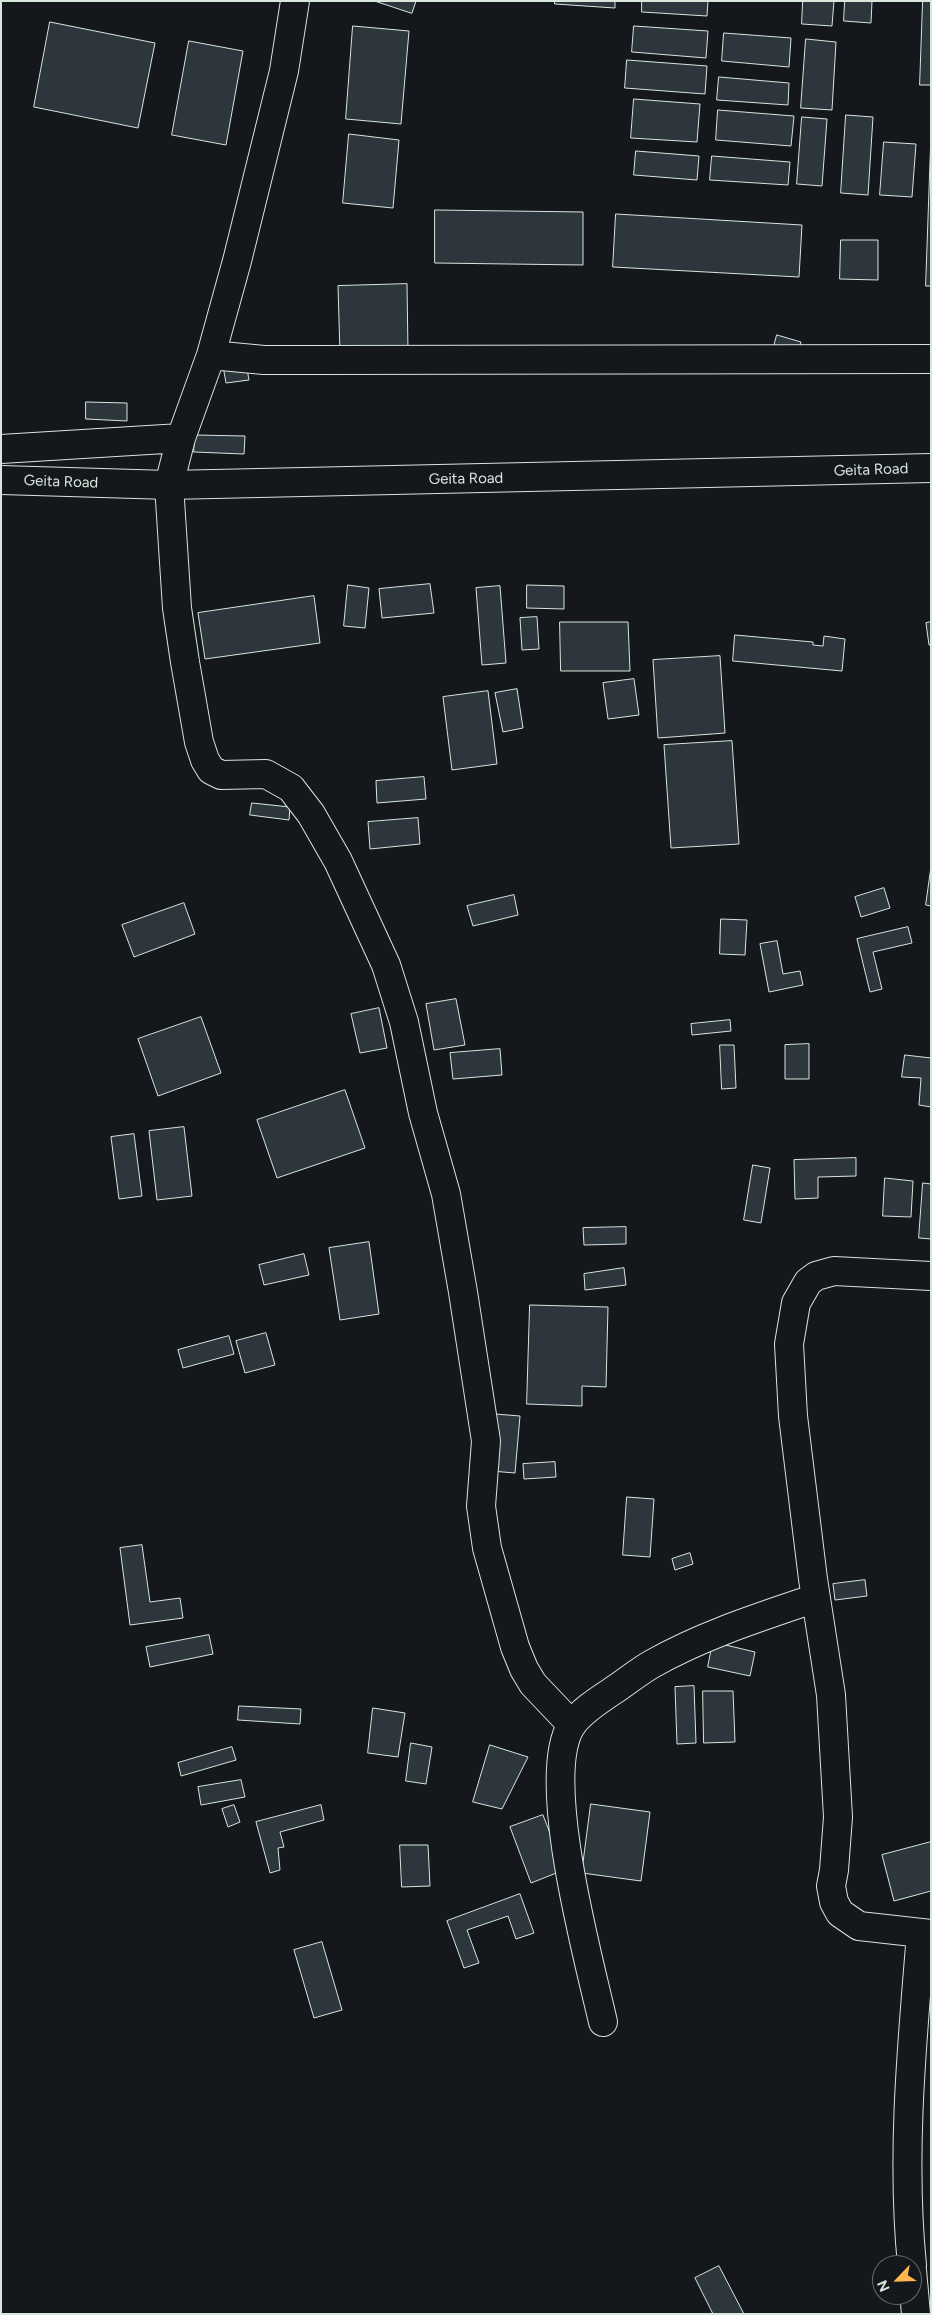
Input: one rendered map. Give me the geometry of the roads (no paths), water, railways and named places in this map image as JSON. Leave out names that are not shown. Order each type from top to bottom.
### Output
[{"type":"main road","points":[[295,1],[284,71],[237,261],[211,355],[180,438],[169,486],[177,608],[199,742],[205,760],[211,770],[222,775],[266,774],[291,788],[311,814],[338,861],[386,965],[404,1022],[423,1113],[446,1194],[463,1292],[486,1441],[481,1506],[487,1548],[515,1647],[524,1669],[533,1684],[572,1725]]},
{"type":"main road","points":[[211,355],[264,360],[931,359]]},
{"type":"main road","points":[[1,450],[180,438]]},
{"type":"main road","name":"Geita Road","points":[[1,480],[169,486],[931,468]]},
{"type":"main road","points":[[911,2255],[907,2203],[911,2070],[926,1934],[859,1926],[840,1913],[834,1902],[831,1886],[838,1817],[831,1695],[816,1598],[793,1416],[789,1344],[796,1303],[808,1282],[816,1276],[834,1270],[931,1276]]},
{"type":"main road","points":[[602,2022],[570,1872],[562,1809],[559,1771],[564,1743],[572,1725],[594,1704],[651,1665],[712,1635],[816,1598]]}]
